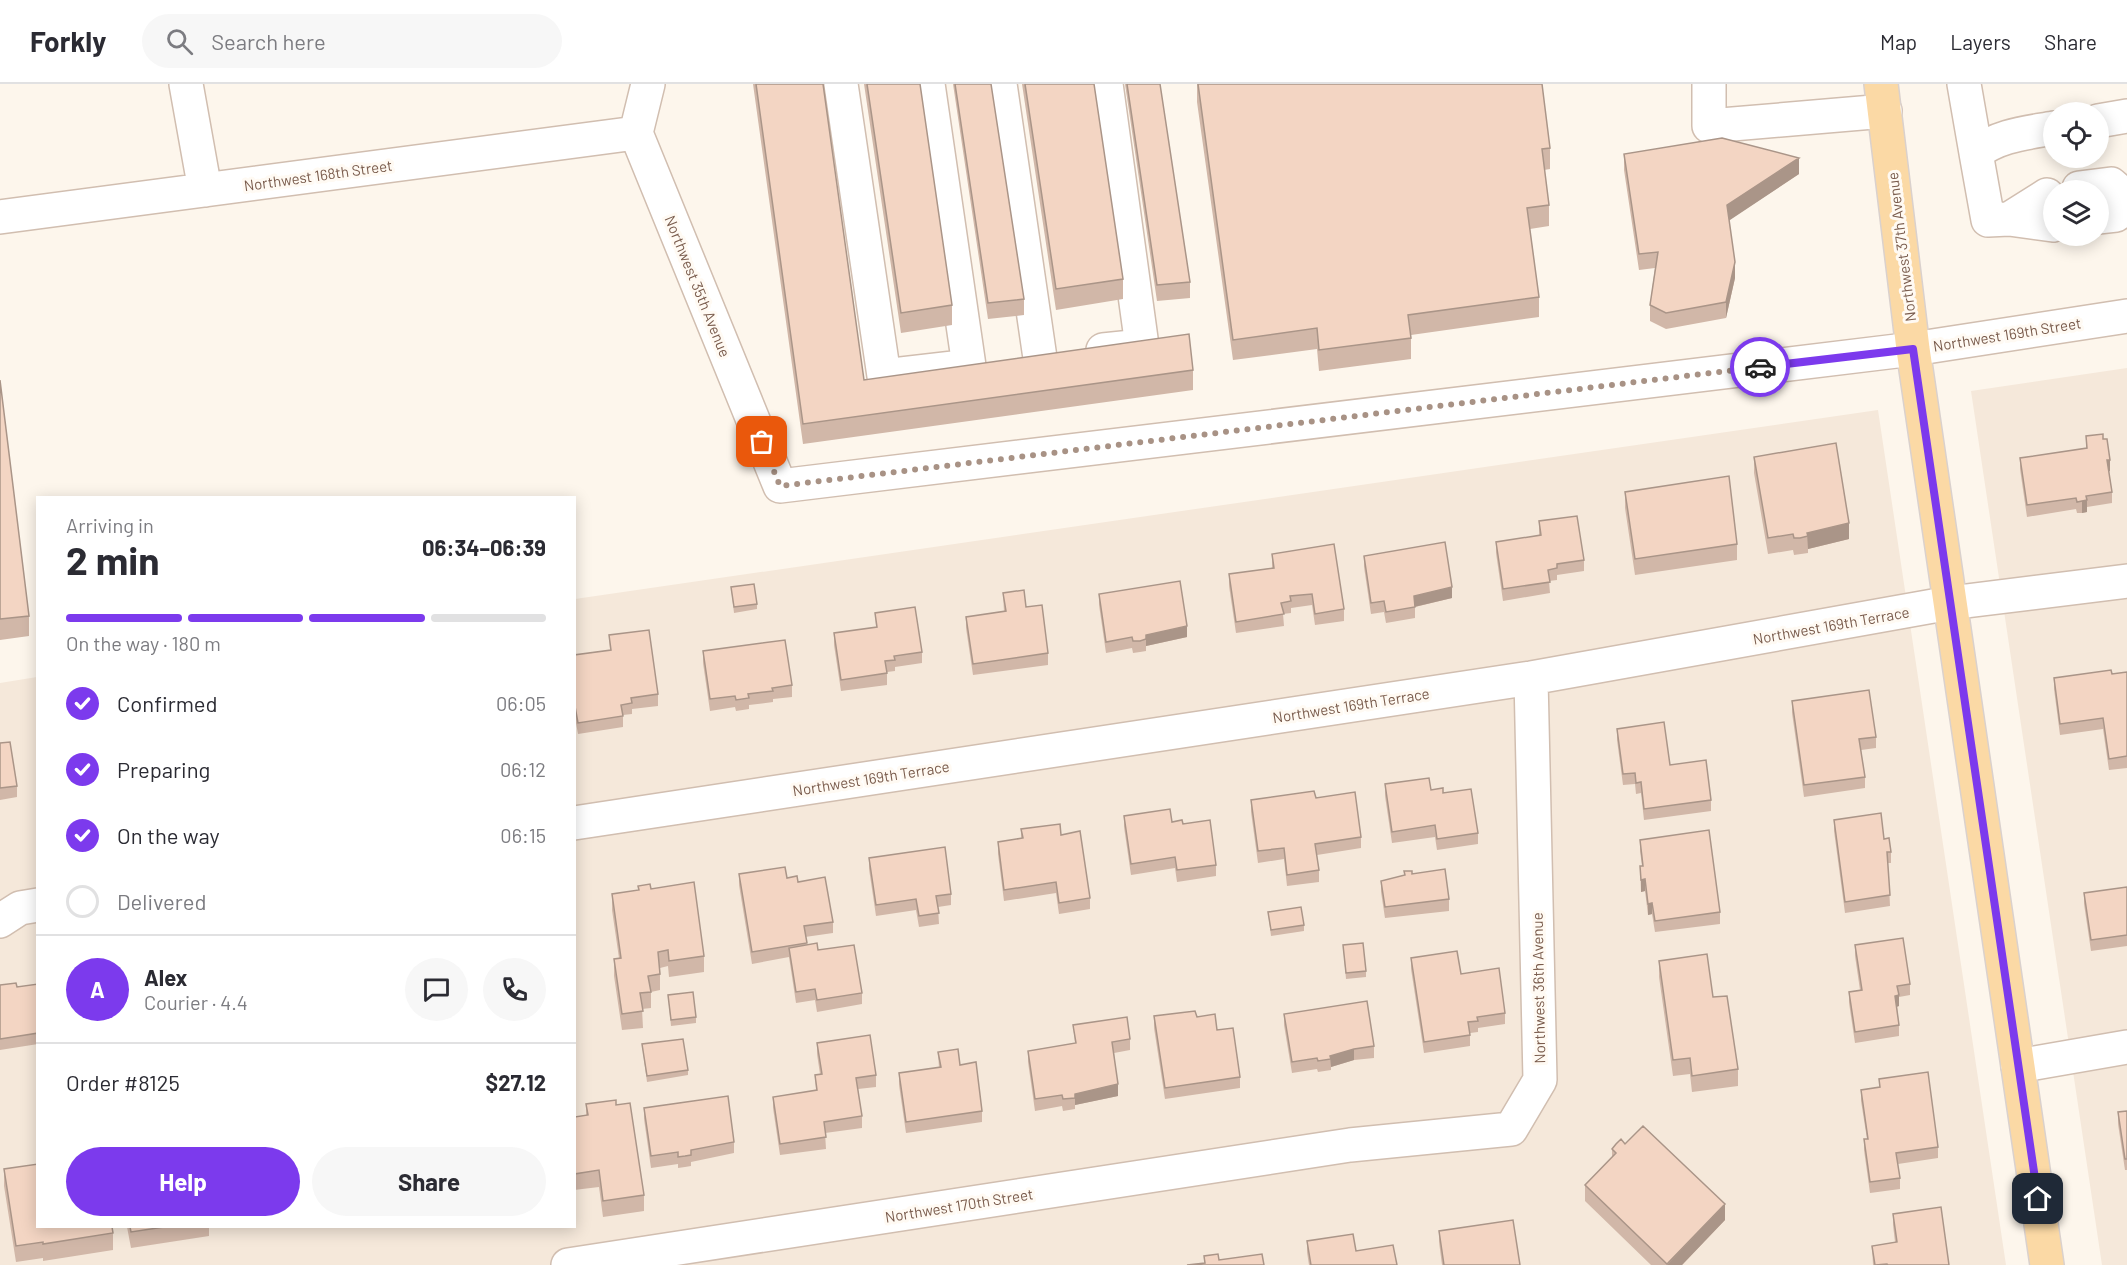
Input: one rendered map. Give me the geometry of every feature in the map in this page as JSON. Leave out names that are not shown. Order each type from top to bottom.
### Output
[{"type":"main road","name":"Northwest 37th Avenue","points":[[1883,97],[1913,349],[2047,1265]]},
{"type":"street","points":[[186,84],[205,190]]},
{"type":"street","points":[[636,133],[648,84]]},
{"type":"street","points":[[841,84],[884,376],[1142,346],[1106,84]]},
{"type":"street","points":[[928,84],[1005,362]]},
{"type":"street","points":[[1000,84],[1005,362]]},
{"type":"street","points":[[1709,84],[1709,126],[1883,97]]},
{"type":"street","points":[[1964,84],[1988,220],[2009,219],[2043,212]]},
{"type":"street","points":[[2109,119],[2127,116]]},
{"type":"street","points":[[1976,153],[1989,143],[2013,135],[2043,130]]},
{"type":"street","name":"Northwest 168th Street","points":[[0,217],[636,133]]},
{"type":"street","name":"Northwest 35th Avenue","points":[[636,133],[780,486]]},
{"type":"street","points":[[2109,184],[2127,199],[2116,215],[2109,216]]},
{"type":"street","name":"Northwest 169th Street","points":[[780,486],[1913,349],[2127,316]]},
{"type":"street","name":"Northwest 169th Terrace","points":[[576,823],[1531,678],[1950,603],[2127,581]]},
{"type":"street","name":"Northwest 36th Avenue","points":[[1350,1145],[1511,1129],[1540,1080],[1531,678]]},
{"type":"street","points":[[2018,1066],[2127,1047]]},
{"type":"street","name":"Northwest 170th Street","points":[[568,1265],[1350,1145]]},
{"type":"shaded area","points":[[2127,368],[2127,1265],[2102,1265],[1971,391]]},
{"type":"shaded area","points":[[1878,410],[2006,1265],[0,1265],[0,683],[36,677],[36,1228],[576,1228],[576,599]]},
{"type":"building","points":[[756,84],[823,84],[864,380],[1189,334],[1193,370],[803,424]]},
{"type":"building","points":[[867,84],[920,84],[952,305],[901,313]]},
{"type":"building","points":[[955,84],[991,84],[1024,299],[988,303]]},
{"type":"building","points":[[1025,84],[1094,84],[1123,279],[1056,289]]},
{"type":"building","points":[[1127,84],[1160,84],[1190,282],[1157,285]]},
{"type":"building","points":[[1198,84],[1542,84],[1550,148],[1542,149],[1549,205],[1527,208],[1539,297],[1408,315],[1411,338],[1319,350],[1317,328],[1233,340]]},
{"type":"building","points":[[1722,138],[1799,158],[1727,205],[1735,262],[1726,302],[1666,313],[1650,305],[1658,252],[1639,254],[1624,154]]},
{"type":"building","points":[[0,380],[29,616],[0,619]]},
{"type":"building","points":[[2103,434],[2103,439],[2107,439],[2110,460],[2107,460],[2112,492],[2086,496],[2087,500],[2077,502],[2076,498],[2027,505],[2020,458],[2087,448],[2086,436]]},
{"type":"building","points":[[1836,443],[1849,523],[1807,533],[1808,536],[1800,538],[1794,538],[1793,534],[1768,538],[1754,457]]},
{"type":"building","points":[[1729,476],[1737,544],[1635,559],[1625,492]]},
{"type":"building","points":[[1577,516],[1584,560],[1557,564],[1557,568],[1548,570],[1550,582],[1503,589],[1496,542],[1541,535],[1539,521]]},
{"type":"building","points":[[1445,542],[1452,587],[1414,596],[1415,607],[1386,612],[1384,601],[1371,603],[1364,556]]},
{"type":"building","points":[[1334,544],[1344,609],[1315,614],[1312,594],[1290,596],[1291,601],[1281,603],[1284,614],[1236,622],[1229,574],[1274,568],[1272,554]]},
{"type":"building","points":[[1180,581],[1187,626],[1146,635],[1146,639],[1140,641],[1133,641],[1132,637],[1106,642],[1099,594]]},
{"type":"building","points":[[754,584],[757,604],[734,607],[731,587]]},
{"type":"building","points":[[1024,590],[1026,607],[1042,605],[1048,653],[973,664],[966,617],[1006,611],[1003,593]]},
{"type":"building","points":[[915,607],[922,652],[894,656],[895,660],[885,661],[887,673],[841,680],[834,633],[877,627],[875,613]]},
{"type":"building","points":[[649,630],[658,694],[631,698],[632,703],[621,705],[623,716],[578,723],[576,655],[611,650],[609,635]]},
{"type":"building","points":[[785,640],[792,685],[772,688],[773,691],[748,694],[749,698],[736,700],[735,696],[710,699],[703,651]]},
{"type":"building","points":[[2111,670],[2112,674],[2127,672],[2127,756],[2109,759],[2103,718],[2060,724],[2054,678]]},
{"type":"building","points":[[1869,690],[1876,737],[1859,739],[1865,777],[1804,785],[1792,701]]},
{"type":"building","points":[[1664,722],[1670,765],[1706,760],[1711,800],[1644,809],[1641,782],[1636,783],[1635,773],[1623,774],[1617,729]]},
{"type":"building","points":[[10,742],[17,786],[0,788],[0,743]]},
{"type":"building","points":[[1429,778],[1431,790],[1443,788],[1443,793],[1471,789],[1478,833],[1437,839],[1435,825],[1392,832],[1385,784]]},
{"type":"building","points":[[1314,791],[1316,798],[1355,792],[1361,837],[1315,844],[1319,870],[1287,875],[1284,848],[1258,851],[1251,800]]},
{"type":"building","points":[[1170,809],[1172,822],[1182,820],[1183,824],[1210,820],[1216,865],[1177,870],[1175,857],[1131,864],[1124,816]]},
{"type":"building","points":[[1881,813],[1884,839],[1889,838],[1891,852],[1887,852],[1890,895],[1845,902],[1834,820]]},
{"type":"building","points":[[1060,824],[1061,835],[1080,831],[1090,898],[1059,903],[1056,882],[1004,890],[998,842],[1023,838],[1021,829]]},
{"type":"building","points":[[1709,830],[1720,912],[1655,921],[1652,903],[1648,904],[1645,879],[1641,880],[1640,866],[1643,866],[1640,840]]},
{"type":"building","points":[[945,847],[951,894],[936,896],[939,913],[919,916],[916,899],[876,905],[869,858]]},
{"type":"building","points":[[785,867],[787,878],[797,876],[798,882],[825,877],[833,922],[804,926],[807,943],[752,952],[739,874]]},
{"type":"building","points":[[1445,869],[1449,899],[1385,907],[1381,881],[1405,875],[1404,871],[1412,871],[1412,874]]},
{"type":"building","points":[[694,882],[704,956],[669,961],[668,950],[658,952],[660,974],[648,976],[651,992],[640,993],[643,1011],[622,1014],[614,959],[621,958],[612,894],[639,890],[638,886],[650,884],[651,889]]},
{"type":"building","points":[[2127,887],[2127,935],[2091,940],[2084,893]]},
{"type":"building","points":[[1301,907],[1304,925],[1271,930],[1268,912]]},
{"type":"building","points":[[1903,938],[1910,984],[1897,986],[1899,995],[1895,996],[1899,1025],[1855,1032],[1849,992],[1862,990],[1855,945]]},
{"type":"building","points":[[817,943],[818,950],[854,945],[862,993],[817,1000],[815,989],[796,992],[789,948]]},
{"type":"building","points":[[1363,943],[1366,971],[1346,973],[1343,945]]},
{"type":"building","points":[[1457,951],[1461,974],[1499,968],[1505,1013],[1477,1017],[1478,1021],[1468,1022],[1470,1035],[1424,1042],[1411,958]]},
{"type":"building","points":[[1707,954],[1713,997],[1727,996],[1738,1069],[1692,1076],[1690,1058],[1673,1060],[1659,961]]},
{"type":"building","points":[[16,983],[17,987],[36,984],[36,1033],[0,1039],[0,985]]},
{"type":"building","points":[[693,992],[696,1017],[671,1020],[668,995]]},
{"type":"building","points":[[1367,1001],[1374,1046],[1330,1056],[1331,1059],[1318,1061],[1317,1058],[1292,1062],[1284,1014]]},
{"type":"building","points":[[1195,1011],[1197,1017],[1215,1014],[1217,1030],[1233,1028],[1240,1077],[1165,1088],[1154,1016]]},
{"type":"building","points":[[1127,1017],[1130,1039],[1112,1042],[1118,1084],[1075,1094],[1075,1098],[1063,1099],[1062,1095],[1035,1099],[1028,1051],[1076,1043],[1073,1025]]},
{"type":"building","points":[[870,1035],[876,1075],[856,1078],[862,1116],[824,1122],[826,1137],[780,1144],[773,1097],[817,1090],[815,1075],[822,1074],[817,1043]]},
{"type":"building","points":[[683,1039],[688,1070],[647,1076],[642,1044]]},
{"type":"building","points":[[958,1049],[960,1065],[976,1062],[982,1111],[906,1122],[899,1073],[941,1067],[938,1052]]},
{"type":"building","points":[[1928,1072],[1938,1147],[1896,1153],[1900,1178],[1870,1182],[1864,1139],[1868,1139],[1861,1090],[1880,1087],[1879,1079]]},
{"type":"building","points":[[728,1096],[734,1142],[691,1150],[691,1155],[678,1157],[678,1152],[651,1156],[644,1108]]},
{"type":"building","points":[[616,1100],[616,1105],[630,1103],[644,1195],[603,1201],[599,1170],[576,1174],[576,1117],[588,1115],[586,1104]]},
{"type":"building","points":[[2127,1111],[2127,1159],[2125,1159],[2118,1112]]},
{"type":"building","points":[[1643,1126],[1725,1204],[1667,1264],[1585,1185],[1616,1153],[1612,1149],[1616,1144],[1621,1139],[1625,1144]]},
{"type":"building","points":[[36,1164],[36,1228],[112,1228],[113,1233],[16,1246],[4,1169]]},
{"type":"building","points":[[1941,1207],[1949,1265],[1875,1265],[1872,1246],[1897,1242],[1893,1214]]},
{"type":"building","points":[[1513,1220],[1520,1265],[1444,1265],[1439,1231]]},
{"type":"building","points":[[130,1228],[157,1228],[131,1232]]},
{"type":"building","points":[[1353,1234],[1356,1251],[1393,1245],[1397,1265],[1311,1265],[1307,1241]]},
{"type":"building","points":[[1218,1254],[1219,1260],[1262,1254],[1264,1265],[1187,1265],[1205,1263],[1204,1256]]},
{"type":"way so far","points":[[762,442],[780,486],[1760,367]]},
{"type":"route","points":[[1760,367],[1913,349],[2038,1199]]}]
